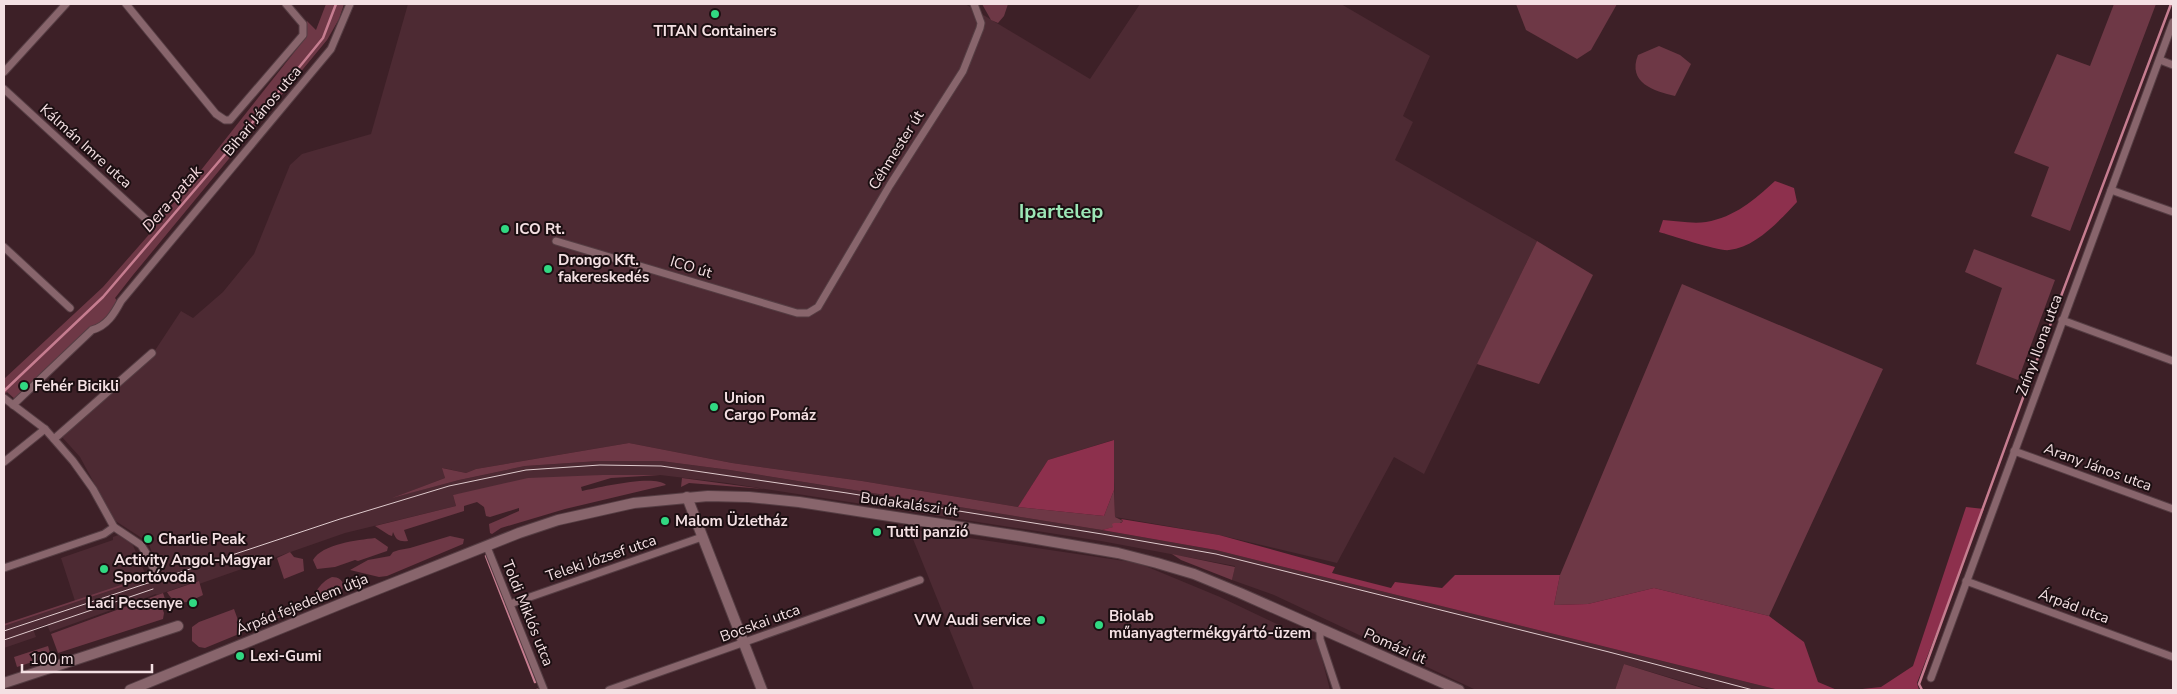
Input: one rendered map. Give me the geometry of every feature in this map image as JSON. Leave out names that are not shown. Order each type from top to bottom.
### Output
[{"type":"main road","points":[[687,497],[762,690]]},
{"type":"main road","name":"Budakalászi út","points":[[487,547],[519,533],[576,515],[634,503],[687,497],[749,497],[799,502],[1118,553],[1194,574],[1320,629]]},
{"type":"main road","name":"Árpád fejedelem útja","points":[[130,690],[487,547]]},
{"type":"main road","points":[[4,683],[178,626]]},
{"type":"main road","name":"Pomázi út","points":[[1320,629],[1459,690]]},
{"type":"street","points":[[4,72],[66,4]]},
{"type":"street","points":[[126,4],[216,114],[225,120],[230,120],[303,35],[303,24],[286,4]]},
{"type":"street","name":"Bihari János utca","points":[[13,405],[92,330],[100,328],[114,314],[121,301],[331,49],[350,4]]},
{"type":"street","name":"Céhmester út","points":[[818,307],[890,185],[963,71],[981,23],[974,4]]},
{"type":"street","name":"Zrínyi Ilona utca","points":[[1931,678],[2173,22]]},
{"type":"street","points":[[2160,60],[2173,65]]},
{"type":"street","name":"Kálmán Imre utca","points":[[4,89],[150,223]]},
{"type":"street","points":[[2111,190],[2173,212]]},
{"type":"street","name":"ICO út","points":[[556,241],[797,313],[808,312],[818,307]]},
{"type":"street","points":[[4,247],[70,308]]},
{"type":"street","points":[[2062,320],[2173,361]]},
{"type":"street","points":[[54,439],[152,353]]},
{"type":"street","points":[[4,398],[45,429],[54,439],[93,489],[114,528],[141,545],[156,574]]},
{"type":"street","points":[[4,462],[45,429]]},
{"type":"street","name":"Arany János utca","points":[[2014,451],[2173,509]]},
{"type":"street","points":[[4,568],[104,534],[114,528]]},
{"type":"street","name":"Teleki József utca","points":[[510,604],[702,537]]},
{"type":"street","name":"Toldi Miklós utca","points":[[487,547],[544,690]]},
{"type":"street","name":"Bocskai utca","points":[[609,690],[920,580]]},
{"type":"street","name":"Árpád utca","points":[[1966,581],[2173,657]]},
{"type":"street","points":[[1320,629],[1320,639],[1337,690]]},
{"type":"shaded area","points":[[326,4],[344,4],[339,19],[327,40],[133,275],[115,298],[118,302],[111,312],[16,400],[7,392],[4,395],[4,379],[103,287],[153,230],[150,227],[160,221],[163,223],[161,219],[164,214],[307,36],[307,21],[316,30]]},
{"type":"shaded area","points":[[408,4],[965,4],[1090,79],[1140,4],[1341,4],[1430,56],[1403,116],[1413,122],[1395,160],[1537,241],[1424,474],[1394,457],[1337,563],[1219,535],[1115,517],[1113,440],[1048,460],[1018,507],[862,481],[732,463],[629,443],[476,469],[466,473],[443,468],[445,478],[395,497],[459,480],[525,466],[599,461],[661,461],[730,470],[1216,550],[1779,690],[1712,690],[1624,664],[1615,690],[1476,690],[1274,595],[1232,580],[1235,566],[1101,541],[727,483],[660,475],[602,475],[453,495],[456,506],[345,533],[199,584],[198,581],[156,594],[50,632],[47,624],[33,629],[36,637],[4,648],[4,626],[127,585],[75,601],[61,558],[113,540],[113,537],[121,534],[132,543],[147,578],[160,573],[148,542],[114,520],[80,457],[62,437],[150,358],[181,311],[193,318],[223,292],[254,254],[290,165],[302,154],[371,134]]},
{"type":"shaded area","points":[[982,4],[1008,4],[1004,16],[998,23],[991,20]]},
{"type":"shaded area","points":[[1516,4],[1617,4],[1591,50],[1577,59],[1526,30]]},
{"type":"shaded area","points":[[2114,4],[2156,4],[2070,231],[2031,216],[2049,167],[2014,153],[2057,54],[2090,66]]},
{"type":"shaded area","points":[[1659,46],[1680,55],[1691,64],[1675,96],[1644,84],[1636,73],[1638,55]]},
{"type":"shaded area","points":[[1775,181],[1794,188],[1797,202],[1758,239],[1739,248],[1724,250],[1659,232],[1663,220],[1701,223],[1726,216],[1744,207]]},
{"type":"shaded area","points":[[1537,241],[1593,275],[1539,384],[1477,364]]},
{"type":"shaded area","points":[[1974,249],[2055,280],[2018,380],[1976,364],[2002,288],[1965,272]]},
{"type":"shaded area","points":[[1682,284],[1883,369],[1769,616],[1654,588],[1588,604],[1554,605],[1560,575]]},
{"type":"shaded area","points":[[1114,440],[1114,490],[1104,516],[1018,507],[1048,460]]},
{"type":"shaded area","points":[[629,443],[732,463],[862,481],[1018,507],[1104,516],[1114,490],[1115,517],[1123,521],[1114,527],[1102,530],[730,470],[661,461],[599,461],[525,466],[459,480],[392,498],[445,478],[442,468],[466,473],[476,469]]},
{"type":"shaded area","points":[[660,475],[611,478],[581,487],[582,491],[638,481],[660,482],[666,485],[565,509],[501,528],[492,534],[490,533],[489,524],[519,511],[519,508],[490,517],[486,516],[484,507],[477,502],[464,506],[464,511],[404,530],[408,541],[398,540],[393,532],[392,536],[375,526],[456,506],[453,495],[528,478]]},
{"type":"shaded area","points":[[682,478],[764,489],[689,483],[681,487]]},
{"type":"shaded area","points":[[1966,507],[1984,509],[1917,683],[1919,690],[1853,690],[1881,687],[1913,666]]},
{"type":"shaded area","points":[[1121,519],[1219,535],[1335,567],[1332,573],[1391,588],[1395,582],[1442,588],[1455,575],[1560,575],[1554,605],[1588,604],[1654,588],[1769,616],[1804,642],[1818,682],[1837,690],[1779,690],[1216,550],[1102,530],[1113,527],[1112,524],[1114,523],[1121,523],[1123,521]]},
{"type":"shaded area","points":[[909,529],[1138,563],[1220,597],[1302,636],[1317,640],[1330,690],[974,690]]},
{"type":"shaded area","points":[[450,536],[464,539],[463,544],[387,576],[379,577],[350,570],[368,560],[390,556],[393,552],[399,550]]},
{"type":"shaded area","points":[[375,538],[388,547],[387,551],[335,567],[317,569],[313,560],[324,550],[332,547]]},
{"type":"shaded area","points":[[290,552],[294,557],[303,559],[304,571],[284,579],[277,558]]},
{"type":"shaded area","points":[[1172,554],[1235,567],[1232,580],[1181,560]]},
{"type":"shaded area","points":[[332,577],[342,581],[341,592],[205,648],[199,647],[192,641],[192,627],[199,622],[234,609],[242,631],[305,606],[320,586]]},
{"type":"shaded area","points":[[199,581],[203,595],[188,602],[175,601],[167,592]]},
{"type":"shaded area","points":[[127,583],[127,585],[4,626],[4,624]]},
{"type":"shaded area","points":[[163,593],[165,599],[161,605],[164,613],[163,619],[58,653],[51,634]]},
{"type":"shaded area","points":[[48,646],[51,656],[17,667],[14,657]]},
{"type":"shaded area","points":[[1624,664],[1702,688],[1712,690],[1615,690]]},
{"type":"waterway","name":"Dera-patak","points":[[4,391],[103,297],[323,38],[336,4]]},
{"type":"waterway","points":[[1922,690],[1919,684],[2028,384],[2171,4]]},
{"type":"waterway","points":[[486,556],[535,682]]},
{"type":"tram line","points":[[4,631],[340,519],[449,486],[526,470],[600,465],[661,466],[847,493],[1216,554],[1753,690]]},
{"type":"tram line","points":[[4,640],[153,589]]},
{"type":"place","name":"TITAN Containers","points":[[715,14]]},
{"type":"place","name":"ICO Rt.","points":[[505,229]]},
{"type":"place","name":"Drongo Kft. fakereskedés","points":[[548,269]]},
{"type":"place","name":"Fehér Bicikli","points":[[24,386]]},
{"type":"place","name":"Union Cargo Pomáz","points":[[714,407]]},
{"type":"place","name":"Malom Üzletház","points":[[665,521]]},
{"type":"place","name":"Tutti panzió","points":[[877,532]]},
{"type":"place","name":"Charlie Peak","points":[[148,539]]},
{"type":"place","name":"Activity Angol-Magyar Sportóvoda","points":[[104,569]]},
{"type":"place","name":"Laci Pecsenye","points":[[193,603]]},
{"type":"place","name":"VW Audi service","points":[[1041,620]]},
{"type":"place","name":"Biolab műanyagtermékgyártó-üzem","points":[[1099,625]]},
{"type":"place","name":"Lexi-Gumi","points":[[240,656]]},
{"type":"district","name":"Ipartelep","points":[[1061,211]]}]
